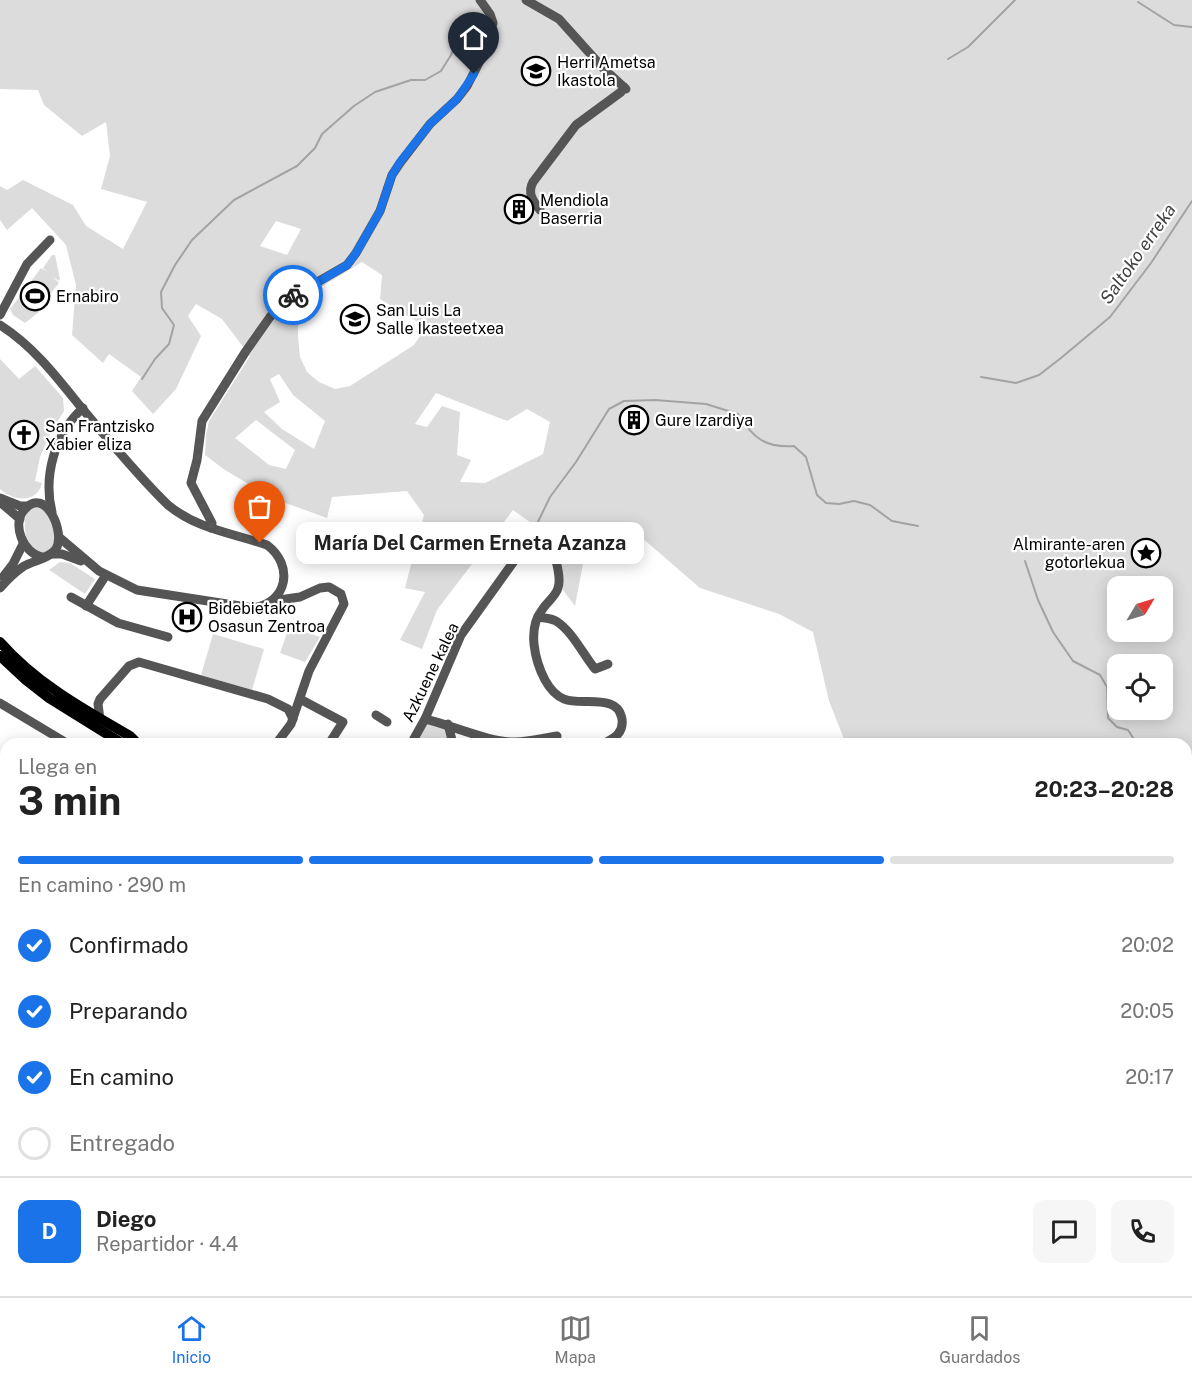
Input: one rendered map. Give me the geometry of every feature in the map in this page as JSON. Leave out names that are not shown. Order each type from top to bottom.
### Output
[{"type":"main road","points":[[0,642],[48,687],[132,738]]},
{"type":"main road","points":[[0,656],[49,698],[112,738]]},
{"type":"street","points":[[211,528],[212,523],[190,483],[197,460],[202,422],[246,351],[283,302],[347,265],[380,211],[392,175],[400,162],[430,124],[457,99],[467,86],[493,23],[480,0]]},
{"type":"street","points":[[526,0],[559,19],[603,68],[626,89],[576,125],[534,182],[531,195],[540,210]]},
{"type":"street","points":[[0,315],[27,264],[50,240]]},
{"type":"street","points":[[0,325],[35,352],[168,505],[190,520],[267,545],[277,555],[283,566],[284,579],[272,601]]},
{"type":"street","points":[[82,408],[56,445],[49,487],[52,512],[60,538],[90,564],[129,587],[153,594],[244,608],[300,597],[320,588],[329,587],[336,589],[343,599],[342,610],[309,671],[293,719],[281,738]]},
{"type":"street","points":[[20,519],[30,505],[49,487]]},
{"type":"street","points":[[0,500],[20,506],[44,505],[52,512]]},
{"type":"street","points":[[0,500],[20,519],[23,544],[30,553],[42,557]]},
{"type":"street","name":"Azkuene kalea","points":[[414,738],[425,719],[461,635],[530,539],[546,536],[553,547],[559,582],[558,589],[538,617]]},
{"type":"street","points":[[52,554],[60,538]]},
{"type":"street","points":[[0,579],[13,564],[23,544]]},
{"type":"street","points":[[0,588],[22,567],[52,554],[69,556],[90,564]]},
{"type":"street","points":[[86,606],[106,575]]},
{"type":"street","points":[[71,597],[118,623],[168,637]]},
{"type":"street","points":[[608,664],[594,669],[571,634],[554,619],[538,617],[535,624],[535,657],[548,685],[566,699],[580,703],[612,704],[621,714],[623,722],[619,733],[612,738]]},
{"type":"street","points":[[100,718],[98,704],[100,699],[129,666],[140,662],[268,699],[288,709],[293,719]]},
{"type":"street","points":[[300,699],[342,722],[333,738]]},
{"type":"street","points":[[0,703],[58,738]]},
{"type":"street","points":[[375,715],[387,722]]},
{"type":"street","points":[[425,719],[492,738]]},
{"type":"street","points":[[448,724],[452,738]]},
{"type":"street","points":[[543,738],[557,736]]},
{"type":"shaded area","points":[[0,0],[1192,0],[1192,738],[844,738],[829,701],[813,632],[779,614],[700,588],[634,531],[598,532],[583,564],[575,606],[563,590],[555,540],[513,510],[437,610],[422,649],[400,640],[425,592],[405,588],[424,515],[407,491],[332,497],[327,518],[272,498],[225,470],[205,455],[209,421],[250,356],[222,319],[196,304],[188,316],[201,336],[176,389],[153,414],[132,391],[141,377],[109,354],[103,363],[72,335],[76,285],[66,245],[32,208],[7,230],[0,220],[0,186],[7,190],[23,180],[73,205],[86,226],[123,249],[147,202],[101,189],[110,156],[106,122],[82,136],[44,105],[38,90],[0,89]],"holes":[[[276,221],[301,229],[287,255],[260,246]],[[362,262],[382,275],[380,299],[426,327],[414,345],[350,386],[335,389],[319,382],[307,372],[300,357],[298,310],[307,296]],[[279,374],[293,395],[325,421],[314,449],[282,429],[264,412],[280,402],[270,379]],[[436,393],[507,421],[527,409],[550,422],[543,454],[485,483],[460,482],[471,460],[457,455],[460,412],[442,406],[427,427],[415,424]],[[256,420],[295,450],[286,469],[269,465],[235,438]]]},
{"type":"shaded area","name":"Ernabiro","points":[[52,255],[55,255],[60,279],[59,281],[53,277],[59,283],[39,308],[39,312],[25,323],[13,315],[10,309],[41,268],[48,272],[43,268]]},
{"type":"shaded area","points":[[0,359],[19,379],[35,366],[63,398],[64,411],[51,432],[40,457],[35,481],[42,483],[39,490],[30,497],[18,498],[0,489]]},
{"type":"shaded area","points":[[38,506],[48,512],[56,534],[55,544],[44,553],[32,549],[26,537],[26,515],[28,510]]},
{"type":"shaded area","points":[[60,562],[70,563],[95,579],[85,594],[49,570]]},
{"type":"shaded area","points":[[289,627],[320,637],[305,662],[280,653]]},
{"type":"shaded area","points":[[213,634],[264,649],[252,690],[201,675]]},
{"type":"shaded area","points":[[426,721],[447,725],[449,738],[416,738]]},
{"type":"waterway","points":[[948,59],[968,47],[1015,0]]},
{"type":"waterway","points":[[1138,2],[1174,25],[1192,27]]},
{"type":"waterway","points":[[142,379],[155,359],[169,344],[174,325],[162,308],[161,292],[175,265],[192,240],[234,200],[297,166],[315,148],[322,134],[354,106],[375,92],[411,80],[425,80],[441,71],[451,55],[468,14]]},
{"type":"waterway","name":"Saltoko erreka","points":[[981,377],[1016,383],[1039,375],[1061,358],[1110,317],[1151,263],[1192,201]]},
{"type":"waterway","points":[[536,526],[550,497],[576,462],[609,409],[624,401],[655,400],[706,404],[738,414],[761,440],[775,445],[794,446],[806,457],[817,495],[826,503],[839,504],[854,501],[870,505],[892,521],[918,526]]},
{"type":"waterway","points":[[1025,561],[1038,600],[1053,632],[1073,661],[1100,675],[1107,687],[1108,718],[1117,727],[1128,730],[1133,738]]},
{"type":"way so far","points":[[260,543],[211,528],[212,523],[190,483],[197,460],[202,422],[270,317],[283,302],[293,295]]},
{"type":"place","name":"Herri Ametsa Ikastola","points":[[536,71]]},
{"type":"place","name":"Mendiola Baserria","points":[[519,209]]},
{"type":"place","name":"Ernabiro","points":[[35,296]]},
{"type":"place","name":"San Luis La Salle Ikasteetxea","points":[[355,319]]},
{"type":"place","name":"Gure Izardiya","points":[[634,420]]},
{"type":"place","name":"San Frantzisko Xabier eliza","points":[[24,435]]},
{"type":"place","name":"María Del Carmen Erneta Azanza","points":[[260,543]]},
{"type":"place","name":"Almirante-aren gotorlekua","points":[[1146,553]]},
{"type":"place","name":"Bidebietako Osasun Zentroa","points":[[187,617]]},
{"type":"route","points":[[293,295],[347,265],[380,211],[392,175],[400,162],[430,124],[457,99],[474,74]]}]
